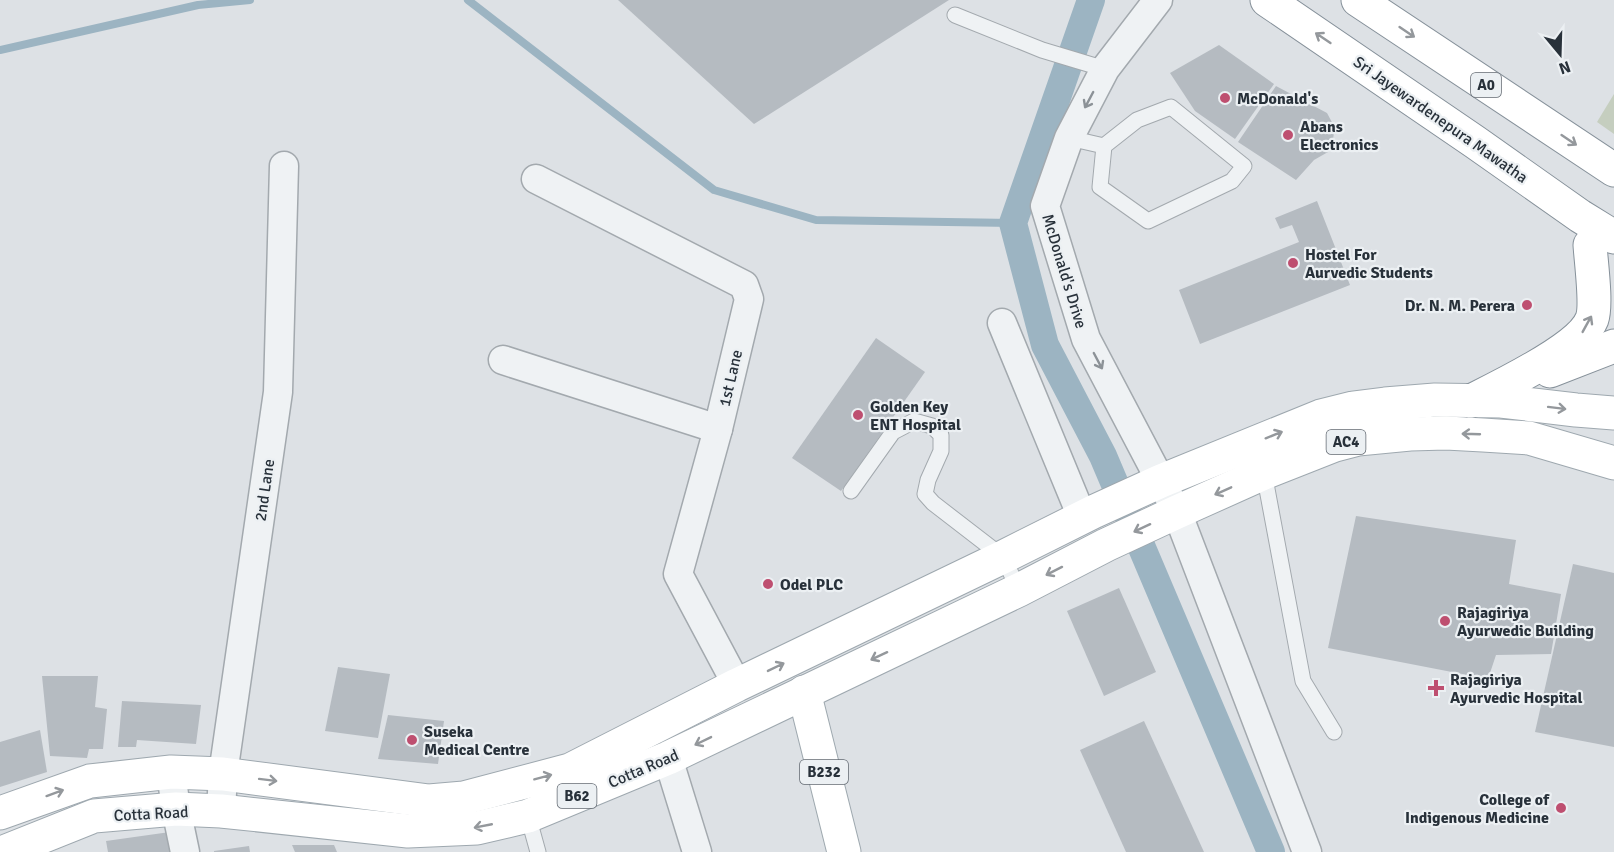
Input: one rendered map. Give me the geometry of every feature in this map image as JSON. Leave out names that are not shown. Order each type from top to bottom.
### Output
[{"type":"main road","name":"Sri Jayewardenepura Mawatha","points":[[1267,0],[1475,142],[1595,233]]},
{"type":"main road","name":"A0","points":[[1358,0],[1614,170]]},
{"type":"main road","points":[[1595,233],[1614,306]]},
{"type":"main road","points":[[1471,401],[1508,383],[1570,344],[1584,331],[1592,318],[1595,233]]},
{"type":"main road","points":[[1508,383],[1546,372],[1614,346]]},
{"type":"main road","name":"AC4","points":[[1087,515],[1161,481],[1322,416],[1353,408],[1435,400],[1501,401],[1614,413]]},
{"type":"main road","points":[[1529,438],[1614,424]]},
{"type":"main road","name":"AC4","points":[[1106,545],[1264,473],[1335,445],[1358,439],[1446,433],[1529,438],[1614,463]]},
{"type":"main road","name":"Cotta Road","points":[[0,813],[90,781],[171,772],[223,774],[429,801],[464,798],[570,770],[737,685],[1087,515]]},
{"type":"main road","name":"Cotta Road","points":[[4,852],[94,816],[176,809],[221,811],[411,841],[528,816],[668,758],[1019,590],[1106,545]]},
{"type":"main road","name":"B232","points":[[804,692],[844,852]]},
{"type":"street","name":"McDonald's Drive","points":[[1158,0],[1093,65],[1045,206],[1086,339],[1177,512],[1307,852]]},
{"type":"street","name":"2nd Lane","points":[[221,811],[223,774],[278,392],[284,166]]},
{"type":"street","name":"1st Lane","points":[[536,179],[744,285],[749,300],[718,429],[678,574],[737,685]]},
{"type":"street","points":[[1002,323],[1087,515]]},
{"type":"street","points":[[503,360],[718,429]]},
{"type":"street","points":[[668,758],[697,852]]},
{"type":"street","points":[[171,772],[176,809],[186,852]]},
{"type":"lane","points":[[955,15],[1042,50],[1093,65]]},
{"type":"lane","points":[[1171,107],[1244,166],[1232,181],[1148,221],[1100,187],[1104,146],[1137,120],[1171,107]]},
{"type":"lane","points":[[1069,138],[1104,146]]},
{"type":"lane","points":[[851,491],[893,432],[914,421],[932,426],[941,435],[941,451],[928,480],[925,494],[933,503],[1003,557],[1019,590]]},
{"type":"lane","points":[[1264,473],[1303,681],[1334,732]]},
{"type":"lane","points":[[528,816],[538,852]]},
{"type":"green space","points":[[1614,94],[1614,134],[1597,122]]},
{"type":"building","points":[[618,0],[949,0],[754,124]]},
{"type":"building","name":"McDonald's","points":[[1219,45],[1274,84],[1235,139],[1195,111],[1170,73]]},
{"type":"building","name":"Abans Electronics","points":[[1276,86],[1327,113],[1335,128],[1328,152],[1314,160],[1296,180],[1238,142]]},
{"type":"building","name":"Hostel For Aurvedic Students","points":[[1317,201],[1350,285],[1200,344],[1179,290],[1299,242],[1292,225],[1280,229],[1275,218]]},
{"type":"building","name":"Golden Key ENT Hospital","points":[[876,338],[925,372],[841,491],[792,458]]},
{"type":"building","name":"Rajagiriya Ayurwedic Building","points":[[1356,516],[1516,540],[1509,584],[1561,594],[1551,654],[1496,655],[1488,679],[1328,648]]},
{"type":"building","name":"Rajagiriya Ayurwedic Building","points":[[1573,564],[1614,573],[1614,747],[1535,732]]},
{"type":"building","points":[[1119,588],[1156,672],[1104,696],[1067,611]]},
{"type":"building","points":[[338,667],[390,674],[378,738],[325,731]]},
{"type":"building","points":[[42,676],[98,676],[95,707],[107,709],[103,749],[89,749],[87,758],[50,756]]},
{"type":"building","points":[[122,701],[201,705],[196,744],[137,740],[136,747],[118,747]]},
{"type":"building","name":"Suseka Medical Centre","points":[[388,715],[444,721],[438,764],[378,759]]},
{"type":"building","points":[[1144,721],[1204,852],[1126,852],[1080,750]]},
{"type":"building","points":[[40,730],[47,772],[0,787],[0,742]]},
{"type":"building","points":[[170,832],[174,852],[108,852],[106,841]]},
{"type":"building","points":[[292,845],[334,845],[337,852],[295,852]]},
{"type":"building","points":[[249,846],[250,852],[214,852],[214,851]]},
{"type":"waterway","points":[[0,50],[198,5],[250,0]]},
{"type":"waterway","points":[[468,0],[714,190],[816,220],[1013,223]]},
{"type":"waterway","points":[[1091,0],[1013,223],[1045,345],[1103,456],[1271,852]]},
{"type":"place","name":"McDonald's","points":[[1225,98]]},
{"type":"place","name":"Abans Electronics","points":[[1288,135]]},
{"type":"place","name":"Hostel For Aurvedic Students","points":[[1293,263]]},
{"type":"place","name":"Dr. N. M. Perera","points":[[1527,305]]},
{"type":"place","name":"Golden Key ENT Hospital","points":[[858,415]]},
{"type":"place","name":"Odel PLC","points":[[768,584]]},
{"type":"place","name":"Rajagiriya Ayurwedic Building","points":[[1445,621]]},
{"type":"place","name":"Rajagiriya Ayurvedic Hospital","points":[[1436,688]]},
{"type":"place","name":"Suseka Medical Centre","points":[[412,740]]},
{"type":"place","name":"College of Indigenous Medicine","points":[[1561,808]]}]
